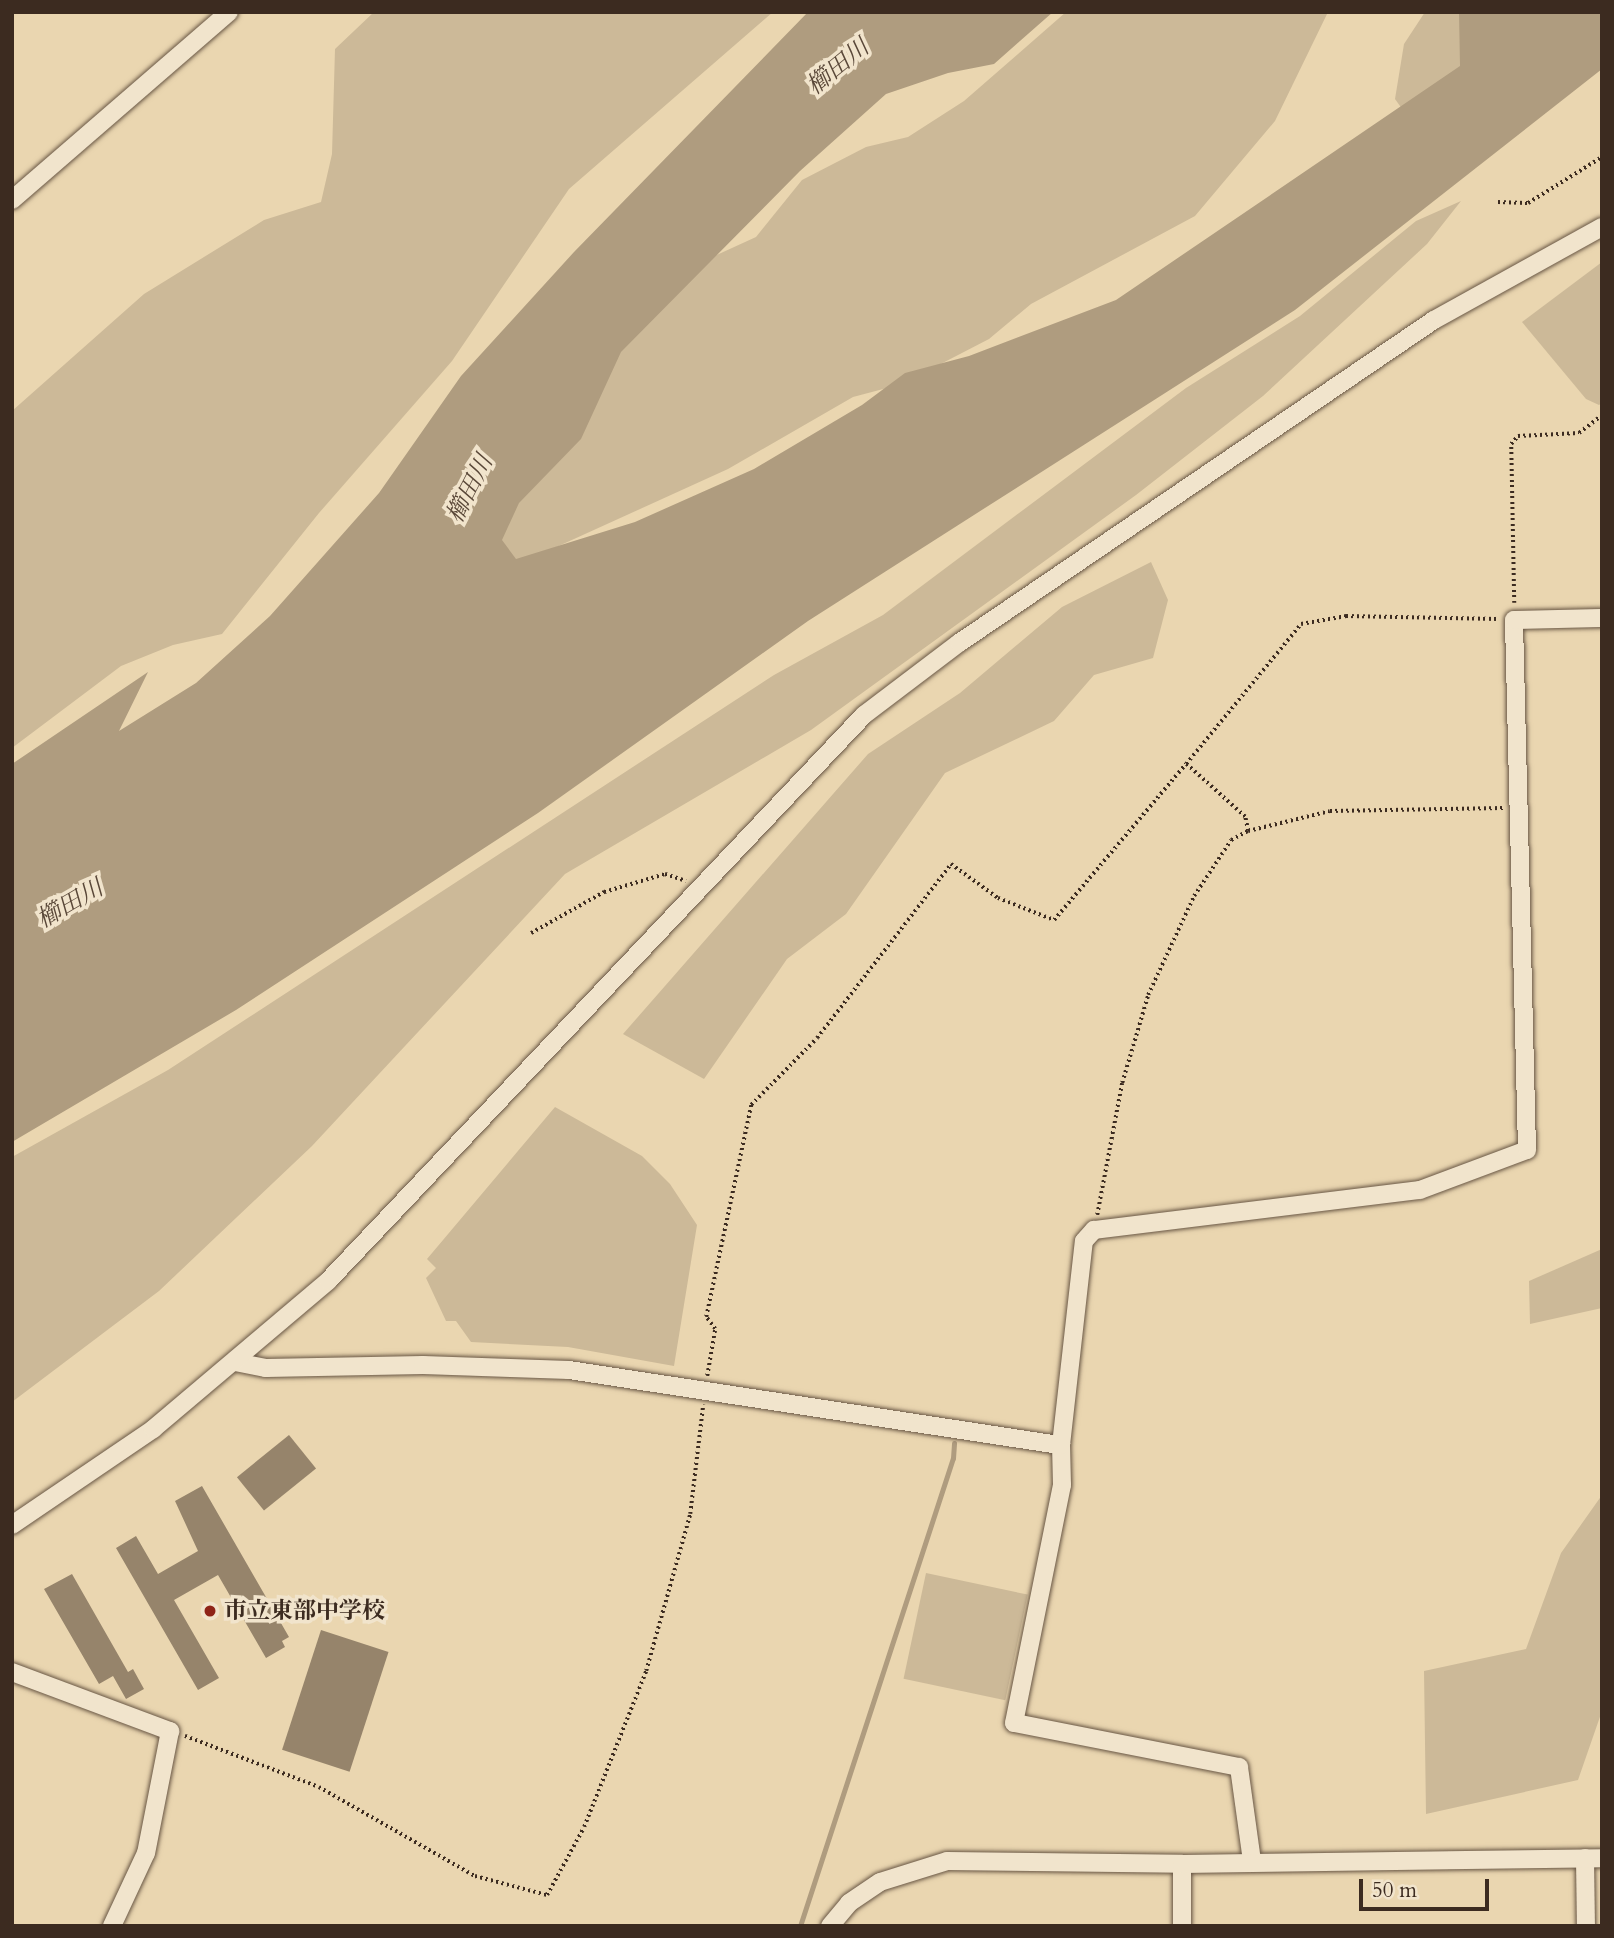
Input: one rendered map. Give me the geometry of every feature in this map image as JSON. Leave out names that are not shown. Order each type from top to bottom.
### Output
[{"type":"street","points":[[12,201],[229,12]]},
{"type":"street","points":[[12,1525],[153,1429],[328,1281],[702,887],[819,758],[864,715],[959,643],[1433,320],[1602,227]]},
{"type":"street","points":[[1252,1861],[1239,1767],[1014,1723],[1062,1485],[1061,1446],[1084,1241],[1094,1230],[1420,1190],[1527,1150],[1514,620],[1602,618]]},
{"type":"street","points":[[235,1362],[267,1368],[422,1365],[569,1370],[1061,1446]]},
{"type":"street","points":[[12,1672],[170,1731],[145,1853],[112,1926]]},
{"type":"street","points":[[830,1926],[849,1903],[880,1882],[947,1861],[1182,1864],[1593,1858],[1586,1926]]},
{"type":"street","points":[[1182,1864],[1182,1926]]},
{"type":"path","points":[[1498,202],[1528,203],[1602,157]]},
{"type":"path","points":[[170,1731],[319,1787],[475,1876],[547,1895],[584,1827],[646,1671],[690,1514],[715,1329],[706,1317],[751,1105],[817,1038],[951,864],[998,898],[1054,920],[1301,624],[1346,617],[1514,620],[1511,444],[1518,436],[1579,433],[1602,415]]},
{"type":"path","points":[[1186,764],[1245,817],[1248,831]]},
{"type":"path","points":[[1094,1230],[1122,1083],[1148,995],[1194,896],[1231,839],[1248,831],[1330,811],[1518,808]]},
{"type":"path","points":[[531,933],[604,892],[665,874],[702,887]]},
{"type":"shaded area","points":[[374,12],[773,12],[569,189],[452,361],[319,513],[222,634],[173,645],[121,666],[12,748],[12,411],[144,294],[264,220],[321,202],[332,154],[335,49]]},
{"type":"shaded area","points":[[1066,12],[1328,12],[1275,121],[1195,216],[1031,304],[989,339],[902,384],[853,397],[728,469],[495,575],[481,493],[697,264],[756,237],[802,180],[866,147],[908,137],[964,101]]},
{"type":"shaded area","points":[[1425,12],[1530,12],[1405,113],[1395,99],[1404,44]]},
{"type":"shaded area","points":[[1461,201],[1427,244],[1263,396],[1136,495],[811,730],[565,874],[312,1146],[159,1291],[12,1402],[12,1157],[168,1070],[774,675],[883,615],[1186,388],[1300,316],[1416,221]]},
{"type":"shaded area","points":[[1602,262],[1602,403],[1599,405],[1586,399],[1522,322]]},
{"type":"shaded area","points":[[1151,562],[1168,600],[1153,658],[1094,675],[1054,721],[945,773],[846,914],[787,959],[704,1079],[623,1034],[868,754],[960,693],[1062,607]]},
{"type":"shaded area","points":[[555,1107],[642,1156],[670,1184],[697,1225],[674,1366],[568,1347],[471,1342],[456,1321],[446,1321],[426,1278],[436,1268],[427,1259]]},
{"type":"shaded area","points":[[1602,1249],[1602,1308],[1530,1324],[1529,1281]]},
{"type":"shaded area","points":[[1602,1495],[1602,1711],[1578,1780],[1426,1814],[1424,1671],[1526,1649],[1561,1553]]},
{"type":"shaded area","points":[[926,1573],[1028,1595],[1005,1700],[904,1679]]},
{"type":"water","name":"櫛田川","points":[[808,12],[1053,12],[994,64],[948,73],[886,94],[800,171],[621,352],[581,439],[519,503],[502,540],[516,559],[635,522],[754,469],[862,405],[905,373],[969,356],[1116,300],[1460,66],[1459,12],[1602,12],[1602,69],[1295,310],[808,621],[538,813],[236,1010],[12,1142],[12,764],[148,672],[119,731],[196,683],[270,616],[379,493],[461,376],[574,252]]},
{"type":"building","points":[[289,1435],[316,1468],[264,1511],[237,1477]]},
{"type":"building","points":[[202,1486],[289,1637],[282,1641],[285,1647],[266,1658],[218,1575],[174,1600],[219,1678],[198,1690],[116,1548],[136,1536],[158,1574],[198,1551],[175,1501]]},
{"type":"building","points":[[72,1574],[128,1672],[133,1669],[144,1689],[126,1699],[113,1676],[99,1684],[44,1589]]},
{"type":"building","points":[[321,1630],[389,1652],[350,1772],[282,1750]]},
{"type":"waterway","points":[[800,1926],[953,1458],[954,1443]]},
{"type":"place","name":"市立東部中学校","points":[[210,1611]]}]
